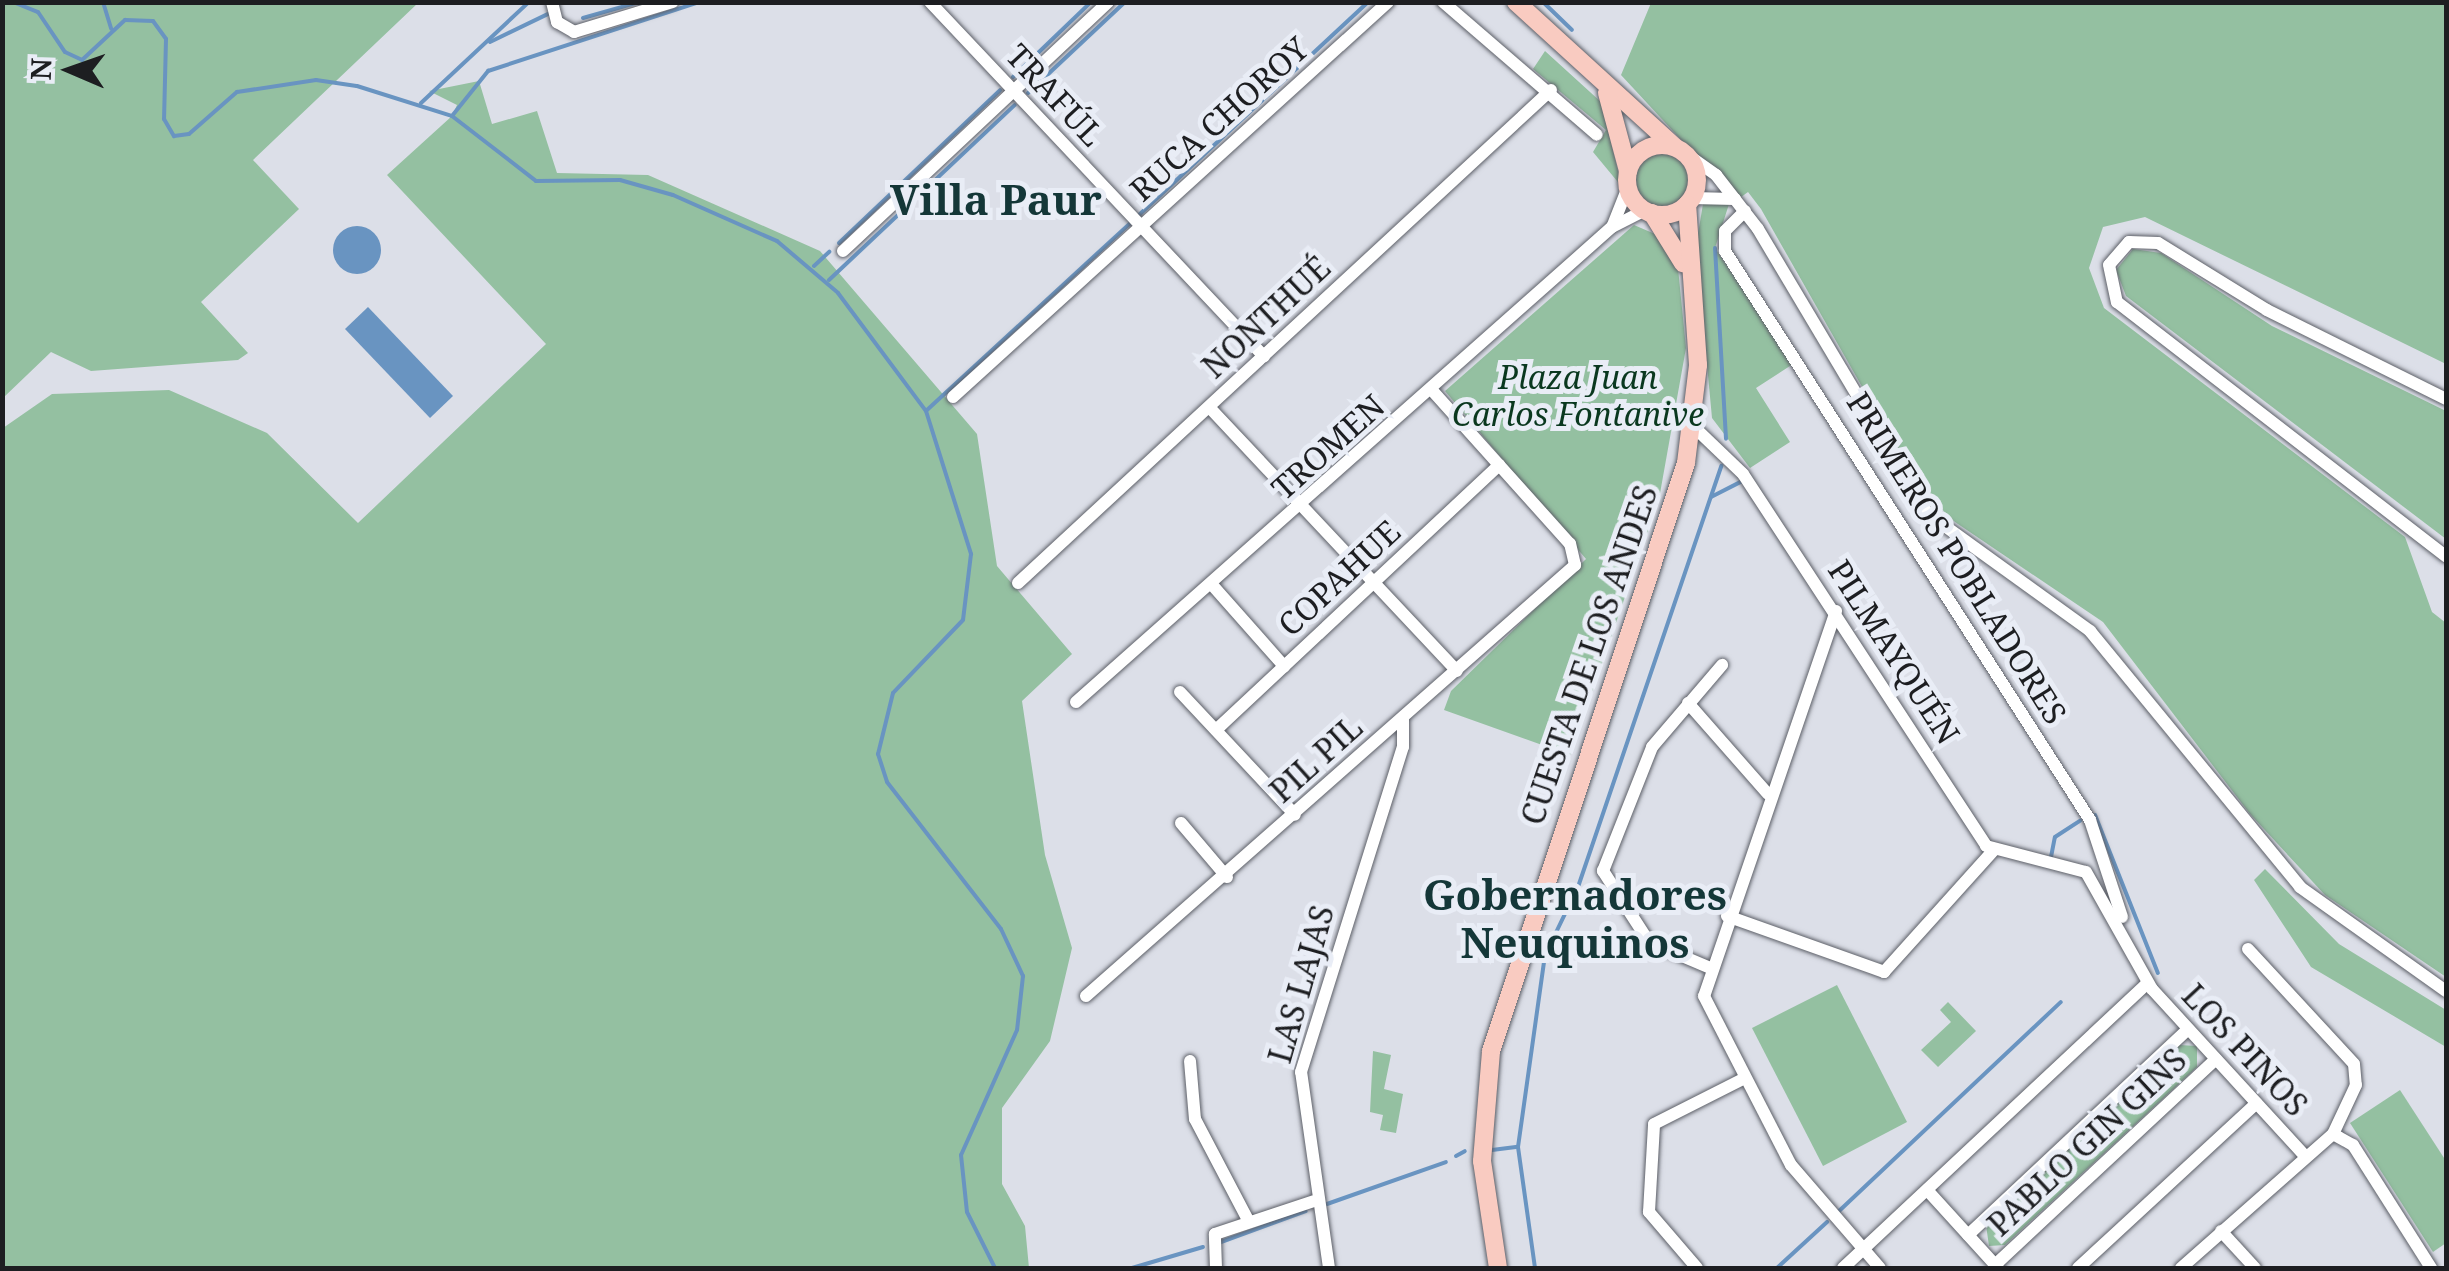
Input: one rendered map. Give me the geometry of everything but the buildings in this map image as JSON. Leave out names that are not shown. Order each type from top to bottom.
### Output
[{"type":"main road","points":[[1516,2],[1602,84],[1679,149],[1697,176],[1689,201],[1649,212],[1628,179],[1602,84]]},
{"type":"main road","points":[[1628,179],[1647,148],[1679,149]]},
{"type":"main road","name":"CUESTA DE LOS ANDES","points":[[1498,1268],[1481,1147],[1494,1037],[1669,524],[1692,426],[1689,201]]},
{"type":"main road","name":"CUESTA DE LOS ANDES","points":[[1649,212],[1693,291]]},
{"type":"street","points":[[553,10],[580,31],[673,2]]},
{"type":"street","name":"TRAFÚL","points":[[930,2],[1264,356]]},
{"type":"street","points":[[844,251],[1108,2]]},
{"type":"street","name":"RUCA CHOROY","points":[[953,396],[1388,2]]},
{"type":"street","points":[[1443,2],[1551,90],[1597,135]]},
{"type":"street","name":"NONTHUÉ","points":[[1018,584],[1551,90]]},
{"type":"street","points":[[1679,149],[1741,205],[1928,514],[2090,630],[2300,887],[2446,991]]},
{"type":"street","name":"TROMEN","points":[[1612,228],[1628,179]]},
{"type":"street","points":[[1689,201],[1741,205]]},
{"type":"street","name":"PRIMEROS POBLADORES","points":[[1741,205],[1725,230],[1725,251],[2100,845],[2132,953]]},
{"type":"street","name":"TROMEN","points":[[1076,702],[1214,587],[1612,228],[1649,212]]},
{"type":"street","points":[[2446,398],[2253,303],[2158,242],[2129,242],[2109,265],[2117,302],[2446,556]]},
{"type":"street","points":[[1432,390],[1499,466]]},
{"type":"street","points":[[1209,407],[1456,671]]},
{"type":"street","name":"PILMAYQUÉN","points":[[1692,426],[1740,469],[1994,851]]},
{"type":"street","name":"PIL PIL","points":[[1086,996],[1403,719],[1576,558],[1499,466]]},
{"type":"street","name":"COPAHUE","points":[[1216,730],[1499,466]]},
{"type":"street","points":[[1214,587],[1284,666]]},
{"type":"street","points":[[1836,611],[1708,967],[1704,996],[1741,1080],[1808,1189],[1880,1268]]},
{"type":"street","points":[[1708,967],[1649,942],[1603,872],[1646,757],[1722,665]]},
{"type":"street","points":[[1180,692],[1295,814]]},
{"type":"street","points":[[1688,703],[1768,794]]},
{"type":"street","name":"LAS LAJAS","points":[[1329,1268],[1314,1200],[1302,1063],[1403,746],[1403,719]]},
{"type":"street","points":[[1181,823],[1226,877]]},
{"type":"street","points":[[1727,916],[1884,972],[1994,851],[2072,862],[2095,860],[2100,845]]},
{"type":"street","points":[[1843,1268],[2148,983],[2102,891],[2072,862]]},
{"type":"street","points":[[2180,1268],[2304,1154],[2336,1134],[2356,1085],[2354,1064],[2248,949]]},
{"type":"street","name":"LOS PINOS","points":[[2148,983],[2304,1154]]},
{"type":"street","name":"PABLO GIN GINS","points":[[1968,1235],[2188,1028]]},
{"type":"street","name":"PABLO GIN GINS","points":[[1997,1267],[2216,1059]]},
{"type":"street","points":[[1190,1061],[1195,1119],[1250,1222]]},
{"type":"street","points":[[1697,1268],[1648,1212],[1654,1124],[1741,1080]]},
{"type":"street","points":[[2078,1268],[2257,1103]]},
{"type":"street","name":"LOS PINOS","points":[[2336,1134],[2431,1268]]},
{"type":"street","points":[[1928,1191],[1997,1267]]},
{"type":"street","points":[[1216,1268],[1213,1237],[1314,1200]]},
{"type":"street","points":[[2221,1231],[2255,1268]]},
{"type":"green space","points":[[3,2],[418,3],[253,160],[299,209],[201,302],[248,353],[238,360],[91,371],[51,352],[3,398]]},
{"type":"green space","points":[[1651,3],[2446,3],[2446,364],[2145,217],[2103,227],[2089,268],[2104,308],[2405,537],[2432,612],[2446,623],[2446,977],[2325,895],[2250,814],[2103,622],[1955,522],[1919,487],[1761,209],[1748,192],[1737,200],[1621,75]]},
{"type":"green space","points":[[1545,51],[1601,102],[1622,187],[1593,152],[1606,130],[1533,69]]},
{"type":"green space","points":[[479,81],[492,124],[537,111],[557,173],[648,175],[820,251],[977,434],[997,566],[1072,654],[1022,701],[1045,855],[1072,948],[1050,1041],[1002,1108],[1002,1184],[1025,1226],[1029,1268],[3,1268],[3,428],[52,394],[169,390],[267,433],[358,523],[546,344],[387,175],[452,116],[457,105],[429,91]]},
{"type":"green space","points":[[1662,154],[1680,162],[1688,180],[1680,198],[1662,206],[1644,198],[1636,180],[1644,162]]},
{"type":"green space","points":[[1703,204],[1729,204],[1715,248],[1793,364],[1756,388],[1790,442],[1750,468],[1712,418],[1696,246]]},
{"type":"green space","name":"Plaza Juan Carlos Fontanive","points":[[1634,225],[1662,237],[1678,268],[1686,348],[1659,499],[1570,755],[1444,710],[1451,691],[1586,559],[1445,391]]},
{"type":"green space","points":[[2133,249],[2161,253],[2272,326],[2446,411],[2446,539],[2126,296],[2116,270]]},
{"type":"green space","points":[[2265,869],[2339,944],[2446,1010],[2446,1047],[2311,967],[2254,880]]},
{"type":"green space","points":[[1837,985],[1907,1122],[1823,1166],[1752,1028]]},
{"type":"green space","points":[[1948,1002],[1976,1031],[1938,1067],[1921,1050],[1951,1022],[1940,1010]]},
{"type":"green space","points":[[2179,1045],[2197,1046],[2197,1067],[2005,1245],[1989,1246],[1986,1225]]},
{"type":"green space","points":[[1373,1051],[1391,1055],[1384,1089],[1403,1094],[1396,1133],[1380,1130],[1383,1115],[1370,1112]]},
{"type":"green space","points":[[2400,1090],[2446,1161],[2446,1243],[2433,1252],[2350,1123]]},
{"type":"water","points":[[357,226],[374,233],[381,250],[374,267],[357,274],[340,267],[333,250],[340,233]]},
{"type":"water","points":[[368,307],[453,396],[430,418],[345,329]]},
{"type":"waterway","points":[[13,2],[38,12],[65,52],[82,60],[125,20],[153,21],[166,39],[164,119],[174,136],[189,134],[237,92],[316,80],[357,86],[452,116],[536,181],[620,180],[673,195],[777,241],[838,293],[926,411],[971,554],[963,620],[893,693],[878,754],[887,782],[1001,929],[1023,976],[1017,1030],[961,1155],[967,1212],[995,1268]]},
{"type":"waterway","points":[[103,2],[111,29]]},
{"type":"waterway","points":[[421,103],[529,2]]},
{"type":"waterway","points":[[583,18],[639,2]]},
{"type":"waterway","points":[[452,116],[488,71],[699,2]]},
{"type":"waterway","points":[[1013,77],[1091,2]]},
{"type":"waterway","points":[[1028,93],[1125,2]]},
{"type":"waterway","points":[[1140,214],[1368,2]]},
{"type":"waterway","points":[[1543,2],[1572,30]]},
{"type":"waterway","points":[[490,42],[548,14]]},
{"type":"waterway","points":[[839,243],[1000,90]]},
{"type":"waterway","points":[[829,280],[1015,105]]},
{"type":"waterway","points":[[927,410],[1129,224]]},
{"type":"waterway","points":[[1715,248],[1726,439]]},
{"type":"waterway","points":[[814,266],[829,252]]},
{"type":"waterway","points":[[1548,949],[1578,887],[1721,466]]},
{"type":"waterway","points":[[1711,497],[1743,481]]},
{"type":"waterway","points":[[2095,815],[2158,973]]},
{"type":"waterway","points":[[2051,857],[2055,837],[2080,821]]},
{"type":"waterway","points":[[1535,1268],[1518,1147],[1545,956]]},
{"type":"waterway","points":[[1838,1212],[2061,1002]]},
{"type":"waterway","points":[[1492,1150],[1518,1147]]},
{"type":"waterway","points":[[1456,1156],[1465,1151]]},
{"type":"waterway","points":[[1327,1204],[1446,1162]]},
{"type":"waterway","points":[[1221,1242],[1306,1211]]},
{"type":"waterway","points":[[1777,1268],[1827,1222]]},
{"type":"waterway","points":[[1132,1268],[1203,1247]]},
{"type":"district","name":"Villa Paur","points":[[996,199]]},
{"type":"district","name":"Gobernadores Neuquinos","points":[[1575,918]]}]
